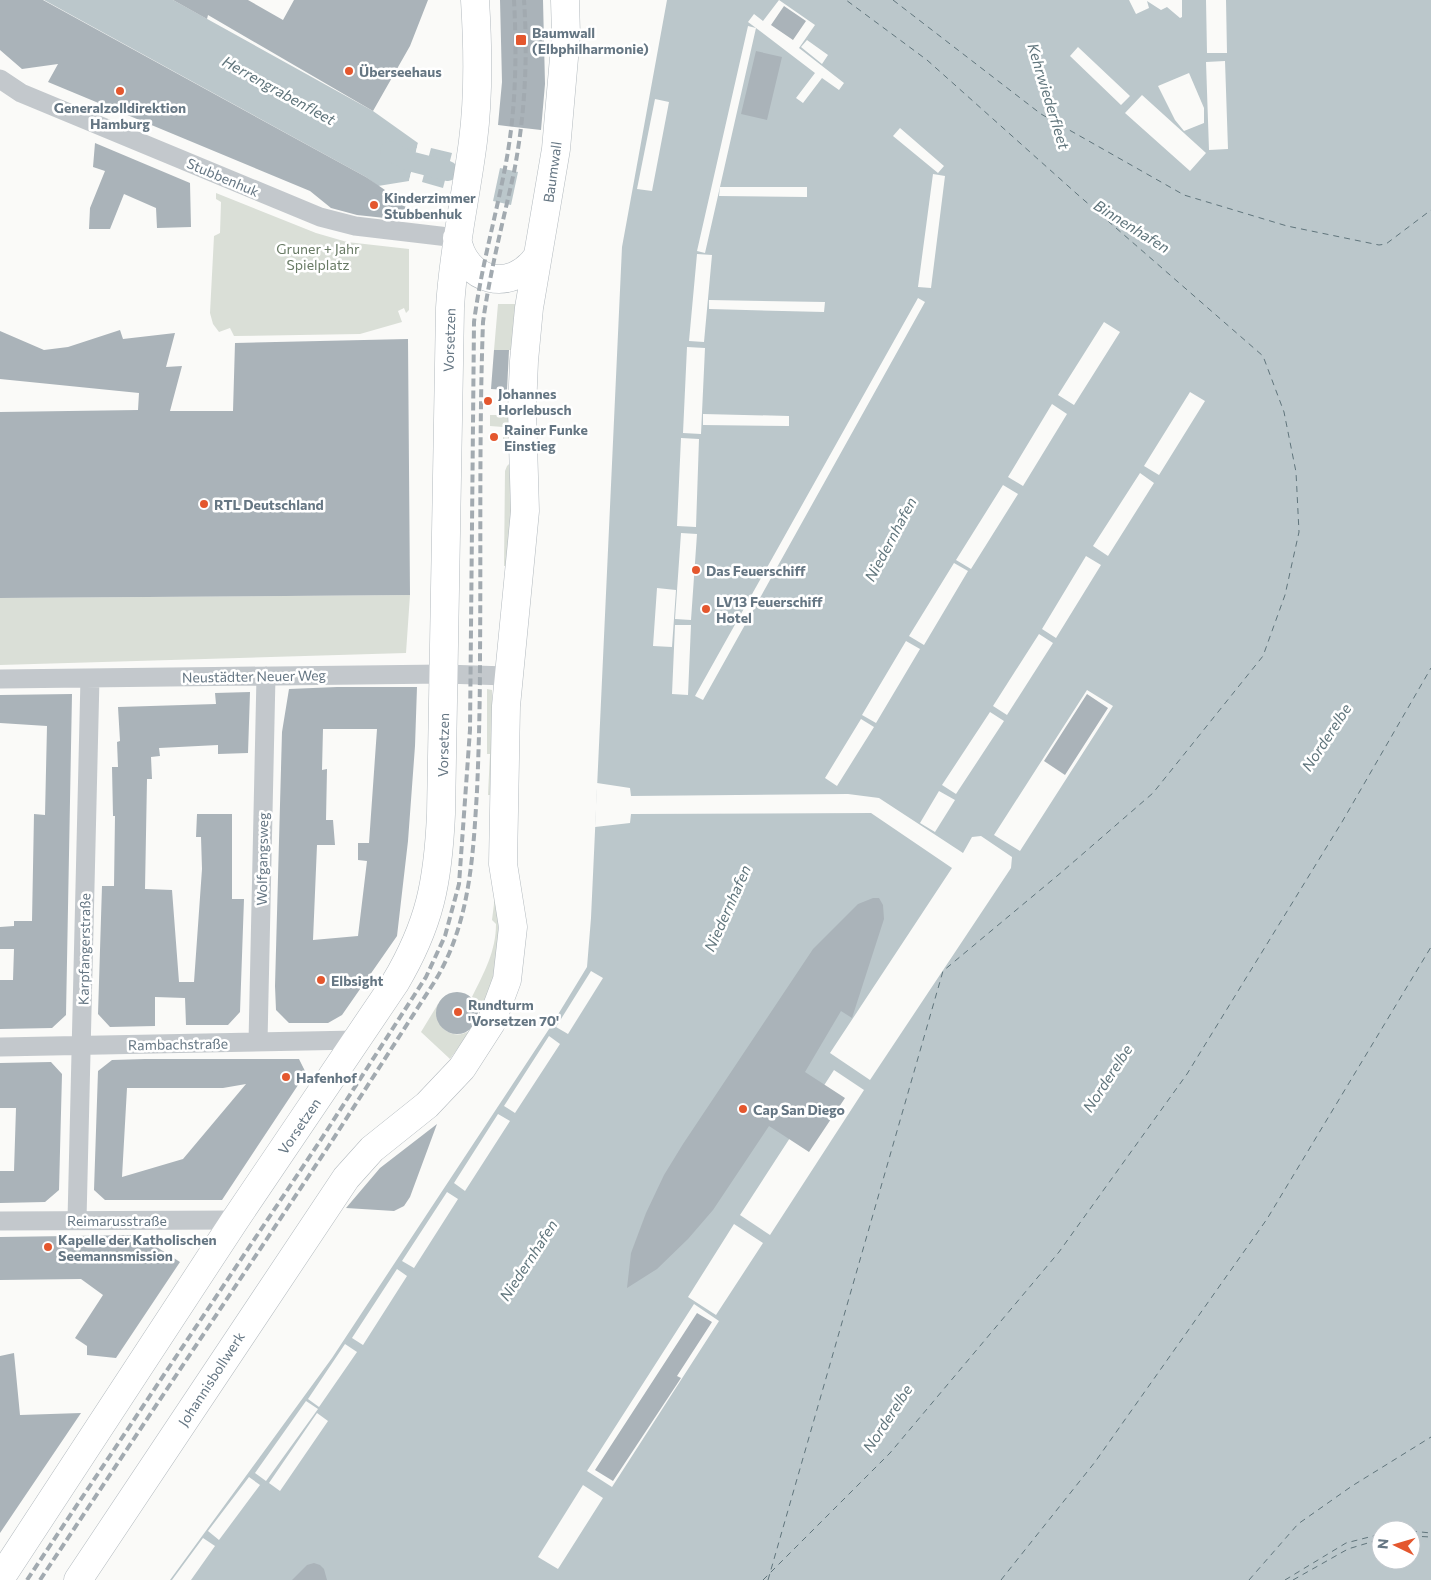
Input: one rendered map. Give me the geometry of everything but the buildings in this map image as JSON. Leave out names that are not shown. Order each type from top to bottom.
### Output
[{"type":"main road","name":"Vorsetzen","points":[[235,1220],[357,1040],[410,957],[420,936],[433,895],[437,873],[442,814],[449,336],[457,238],[469,162],[476,86],[475,0]]},
{"type":"main road","name":"Baumwall","points":[[507,676],[525,511],[522,409],[529,308],[556,149],[566,35],[565,0]]},
{"type":"main road","points":[[457,238],[458,247],[466,264],[481,275],[490,278],[515,277],[528,269],[537,257]]},
{"type":"main road","name":"Johannisbollwerk","points":[[78,1580],[346,1178],[372,1149],[427,1104],[453,1079],[481,1041],[501,1001],[511,959],[513,927],[503,864],[507,676]]},
{"type":"main road","points":[[0,1579],[235,1220]]},
{"type":"street","name":"Stubbenhuk","points":[[0,79],[21,93],[320,217],[356,226],[457,238]]},
{"type":"street","name":"Neustädter Neuer Weg","points":[[0,679],[444,674],[507,676]]},
{"type":"street","name":"Wolfgangsweg","points":[[258,1042],[266,676]]},
{"type":"street","name":"Karpfangerstraße","points":[[77,1220],[90,678]]},
{"type":"street","name":"Rambachstraße","points":[[0,1048],[357,1040]]},
{"type":"street","name":"Reimarusstraße","points":[[0,1221],[235,1220]]},
{"type":"green space","name":"Gruner + Jahr Spielplatz","points":[[216,193],[316,233],[347,242],[409,249],[409,310],[406,313],[404,308],[398,311],[402,322],[360,334],[234,336],[230,328],[219,332],[213,324],[210,313],[214,236],[220,233],[221,202],[216,199]]},
{"type":"green space","points":[[498,304],[516,304],[513,350],[494,350]]},
{"type":"green space","points":[[490,415],[510,415],[510,444],[503,449],[503,427],[490,426]]},
{"type":"green space","points":[[511,462],[512,507],[507,566],[504,566],[505,471]]},
{"type":"green space","points":[[410,595],[406,653],[0,665],[0,598]]},
{"type":"green space","points":[[487,689],[492,690],[492,795],[488,795],[490,754],[487,754]]},
{"type":"green space","points":[[495,896],[499,942],[498,957],[491,988],[479,1015],[478,1005],[472,997],[488,962],[494,943],[496,924],[492,920]]},
{"type":"green space","points":[[438,1004],[438,1019],[445,1030],[457,1034],[471,1030],[450,1059],[421,1032]]},
{"type":"water","points":[[44,0],[173,0],[373,111],[418,143],[409,181],[378,186],[366,177]]},
{"type":"water","points":[[667,0],[1129,0],[1136,14],[1149,8],[1147,1],[1161,10],[1167,7],[1180,18],[1182,17],[1182,0],[1431,0],[1431,1580],[170,1580],[332,1358],[551,1026],[587,967],[591,918],[622,247]]},
{"type":"water","points":[[431,148],[452,153],[443,188],[422,182]]},
{"type":"water","points":[[500,168],[518,172],[511,205],[493,201]]},
{"type":"pier","points":[[779,0],[815,25],[799,48],[844,83],[839,90],[822,78],[803,103],[796,98],[815,73],[748,22],[754,14],[763,21]]},
{"type":"pier","points":[[1206,0],[1226,0],[1227,53],[1207,53]]},
{"type":"pier","points":[[748,26],[756,28],[705,253],[697,251]]},
{"type":"pier","points":[[807,40],[828,55],[822,64],[801,47]]},
{"type":"pier","points":[[1078,47],[1130,96],[1121,105],[1070,56]]},
{"type":"pier","points":[[1225,61],[1228,149],[1209,150],[1206,62]]},
{"type":"pier","points":[[1189,73],[1204,108],[1204,123],[1184,131],[1175,120],[1158,86]]},
{"type":"pier","points":[[1142,95],[1206,153],[1190,171],[1125,113]]},
{"type":"pier","points":[[655,99],[669,102],[652,191],[637,189]]},
{"type":"pier","points":[[900,128],[944,166],[938,173],[893,136]]},
{"type":"pier","points":[[418,143],[420,144],[411,182],[409,181]]},
{"type":"pier","points":[[933,174],[945,176],[931,288],[918,287]]},
{"type":"pier","points":[[720,187],[807,187],[807,197],[719,196]]},
{"type":"pier","points":[[697,254],[712,255],[704,342],[689,341]]},
{"type":"pier","points":[[918,298],[925,302],[703,700],[695,696]]},
{"type":"pier","points":[[709,300],[825,302],[824,312],[709,309]]},
{"type":"pier","points":[[1104,322],[1120,332],[1074,405],[1058,395]]},
{"type":"pier","points":[[687,347],[705,348],[701,434],[683,433]]},
{"type":"pier","points":[[1190,392],[1205,401],[1159,475],[1144,466]]},
{"type":"pier","points":[[1052,404],[1067,414],[1023,486],[1008,477]]},
{"type":"pier","points":[[703,414],[789,416],[789,426],[703,425]]},
{"type":"pier","points":[[681,438],[699,439],[696,527],[677,526]]},
{"type":"pier","points":[[1140,473],[1154,483],[1108,556],[1093,546]]},
{"type":"pier","points":[[1003,485],[1018,494],[971,569],[956,560]]},
{"type":"pier","points":[[681,533],[697,534],[691,620],[675,619]]},
{"type":"pier","points":[[1086,556],[1101,565],[1056,638],[1042,629]]},
{"type":"pier","points":[[954,563],[968,571],[924,645],[909,636]]},
{"type":"pier","points":[[657,588],[676,590],[672,647],[653,646]]},
{"type":"pier","points":[[675,625],[691,625],[688,695],[672,694]]},
{"type":"pier","points":[[1039,634],[1053,643],[1007,715],[993,706]]},
{"type":"pier","points":[[906,641],[920,649],[876,723],[862,715]]},
{"type":"pier","points":[[1087,690],[1113,706],[1020,851],[994,835]]},
{"type":"pier","points":[[990,712],[1004,721],[956,794],[942,785]]},
{"type":"pier","points":[[861,719],[874,727],[837,786],[825,778]]},
{"type":"pier","points":[[597,783],[630,788],[631,796],[848,794],[879,798],[963,853],[972,837],[981,836],[1012,857],[1011,868],[870,1080],[830,1053],[952,868],[871,813],[631,814],[630,823],[595,827]]},
{"type":"pier","points":[[939,791],[955,800],[935,832],[920,823]]},
{"type":"pier","points":[[591,971],[603,978],[568,1034],[556,1027]]},
{"type":"pier","points":[[549,1036],[560,1044],[515,1113],[504,1106]]},
{"type":"pier","points":[[834,1070],[864,1090],[770,1235],[740,1215]]},
{"type":"pier","points":[[498,1114],[510,1121],[465,1191],[454,1183]]},
{"type":"pier","points":[[447,1192],[458,1199],[414,1268],[402,1261]]},
{"type":"pier","points":[[734,1224],[763,1243],[716,1315],[688,1297]]},
{"type":"pier","points":[[397,1269],[407,1276],[363,1345],[352,1338]]},
{"type":"pier","points":[[694,1304],[719,1321],[612,1487],[587,1471]]},
{"type":"pier","points":[[345,1344],[357,1352],[319,1407],[308,1399]]},
{"type":"pier","points":[[306,1401],[318,1409],[266,1481],[255,1473]]},
{"type":"pier","points":[[317,1413],[328,1421],[280,1491],[269,1483]]},
{"type":"pier","points":[[249,1477],[260,1485],[219,1540],[208,1531]]},
{"type":"pier","points":[[583,1485],[603,1498],[558,1569],[538,1557]]},
{"type":"pier","points":[[203,1538],[215,1546],[191,1580],[172,1580]]},
{"type":"waterway","name":"Herrengrabenfleet","points":[[390,151],[409,161],[448,171]]},
{"type":"ferry route","points":[[768,1580],[943,971],[1153,793],[1263,656],[1285,595],[1299,532],[1296,472],[1284,412],[1263,356],[927,60],[846,0]]},
{"type":"ferry route","points":[[893,0],[1041,114],[1184,195],[1287,226],[1379,245],[1386,244],[1431,210]]},
{"type":"ferry route","points":[[763,1580],[890,1453],[1059,1252],[1187,1074],[1342,822],[1431,668]]},
{"type":"ferry route","points":[[1001,1580],[1095,1462],[1267,1219],[1431,947]]},
{"type":"ferry route","points":[[1249,1580],[1298,1524],[1352,1486],[1431,1437]]},
{"type":"ferry route","points":[[1421,1532],[1431,1533]]},
{"type":"ferry route","points":[[1421,1536],[1431,1537]]},
{"type":"ferry route","points":[[1285,1580],[1346,1543],[1371,1537]]},
{"type":"ferry route","points":[[1293,1580],[1348,1549],[1371,1542]]},
{"type":"railway","points":[[27,1580],[320,1141],[426,977],[445,936],[459,884],[470,730],[474,322],[484,263],[509,147],[515,63],[514,0]]},
{"type":"railway","points":[[40,1580],[328,1147],[435,981],[447,959],[456,936],[468,889],[477,791],[480,689],[483,322],[521,129],[526,43],[524,0]]},
{"type":"place","name":"Baumwall (Elbphilharmonie)","points":[[521,40]]},
{"type":"place","name":"Überseehaus","points":[[349,71]]},
{"type":"place","name":"Generalzolldirektion Hamburg","points":[[120,91]]},
{"type":"place","name":"Kinderzimmer Stubbenhuk","points":[[374,205]]},
{"type":"place","name":"Johannes Horlebusch","points":[[488,401]]},
{"type":"place","name":"Rainer Funke Einstieg","points":[[494,437]]},
{"type":"place","name":"RTL Deutschland","points":[[204,504]]},
{"type":"place","name":"Das Feuerschiff","points":[[696,570]]},
{"type":"place","name":"LV13 Feuerschiff Hotel","points":[[706,609]]},
{"type":"place","name":"Elbsight","points":[[321,980]]},
{"type":"place","name":"Rundturm 'Vorsetzen 70'","points":[[458,1012]]},
{"type":"place","name":"Hafenhof","points":[[286,1077]]},
{"type":"place","name":"Cap San Diego","points":[[743,1109]]},
{"type":"place","name":"Kapelle der Katholischen Seemannsmission","points":[[48,1247]]},
{"type":"water label","name":"Kehrwiederfleet","points":[[1049,96]]},
{"type":"water label","name":"Binnenhafen","points":[[1132,226]]},
{"type":"water label","name":"Niedernhafen","points":[[890,539]]},
{"type":"water label","name":"Norderelbe","points":[[1326,737]]},
{"type":"water label","name":"Niedernhafen","points":[[727,908]]},
{"type":"water label","name":"Norderelbe","points":[[1107,1078]]},
{"type":"water label","name":"Niedernhafen","points":[[528,1260]]},
{"type":"water label","name":"Norderelbe","points":[[887,1418]]}]
